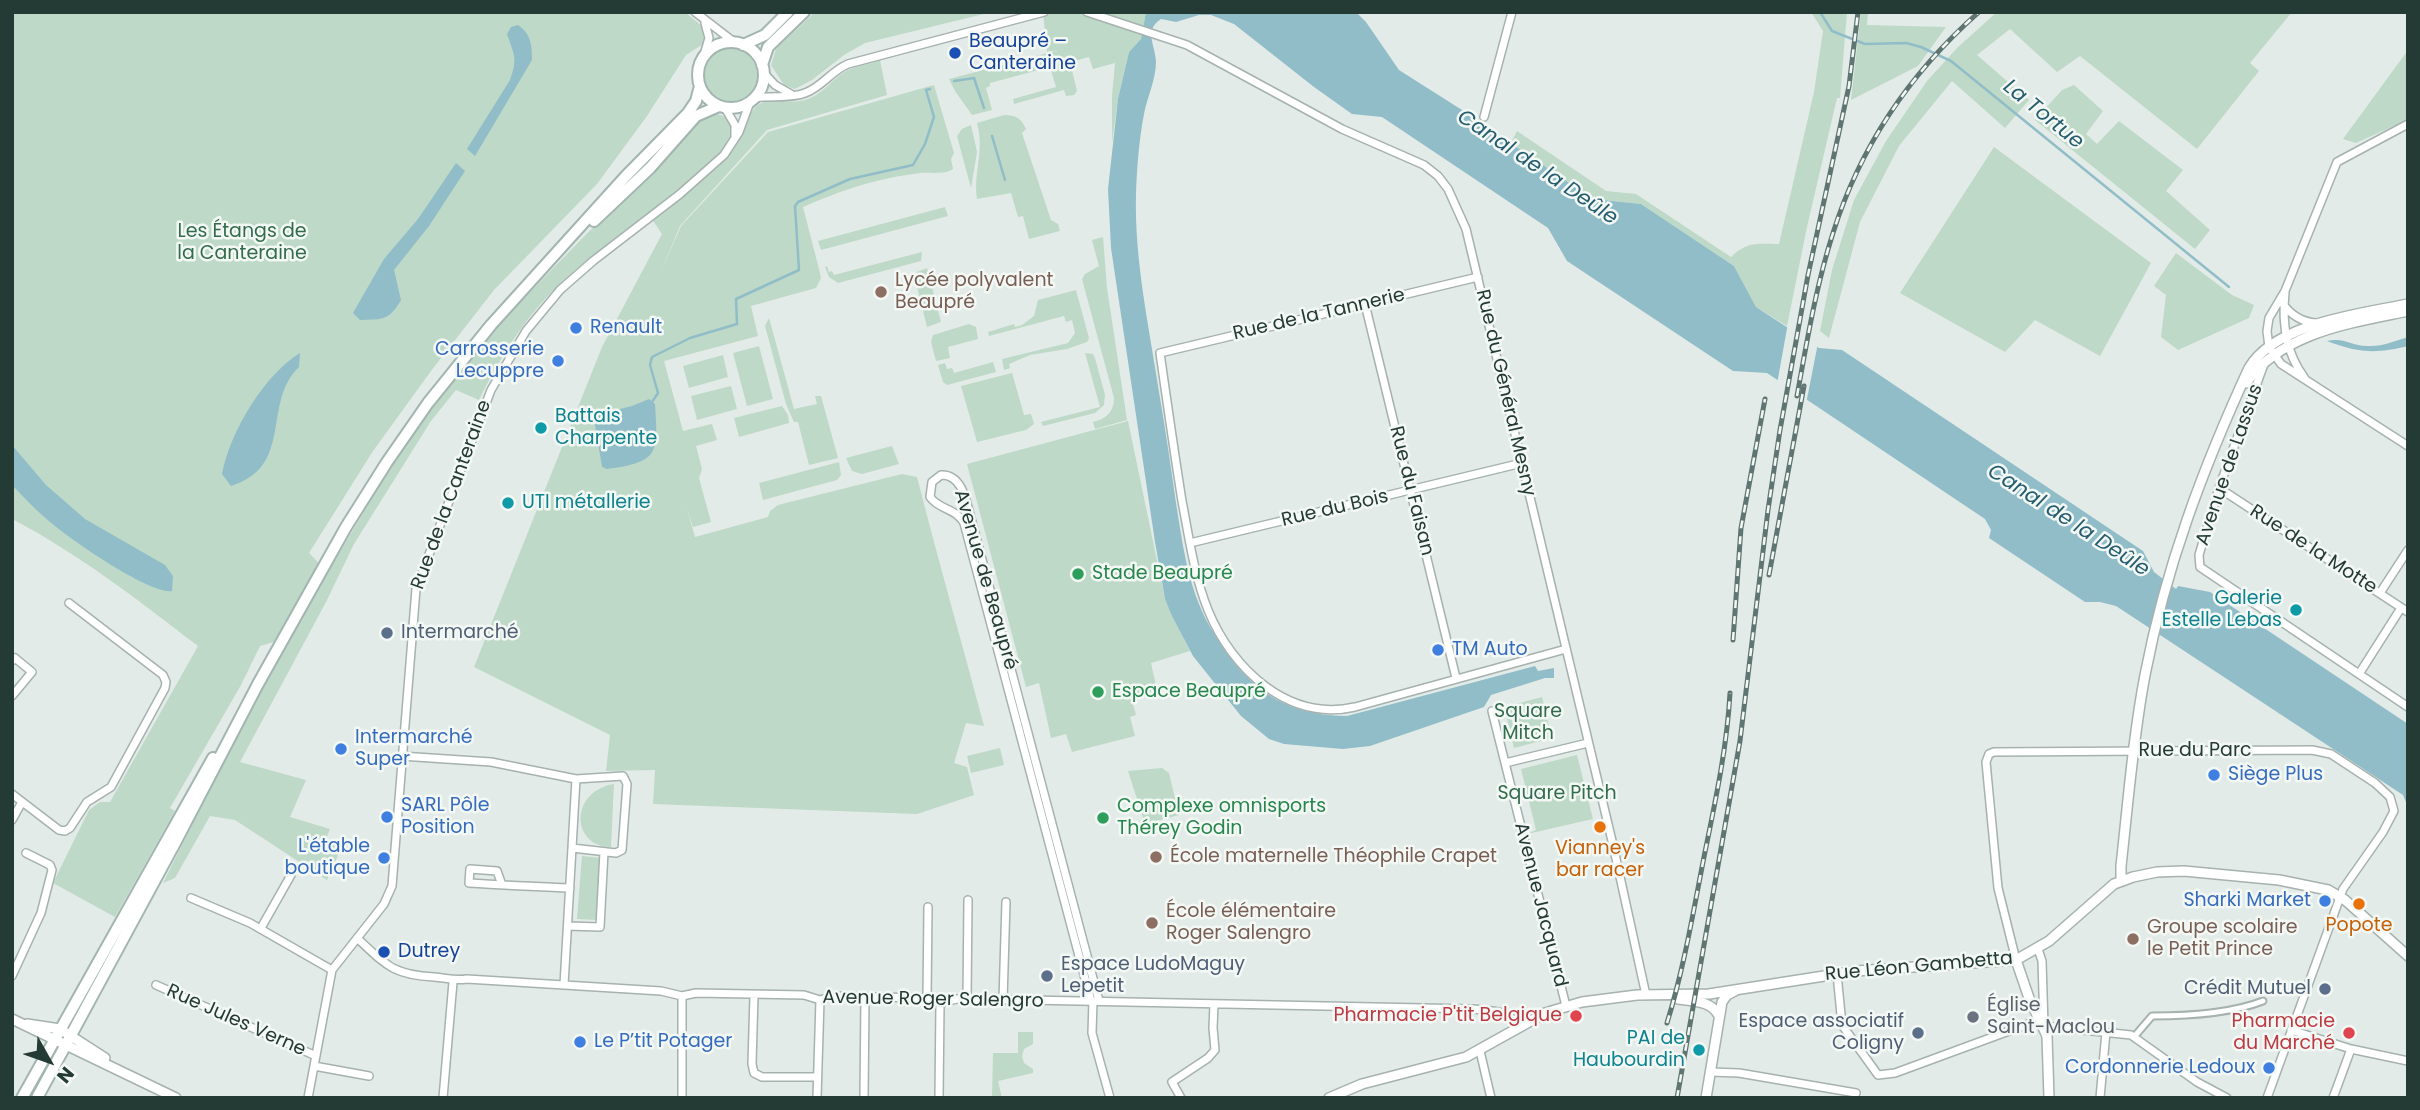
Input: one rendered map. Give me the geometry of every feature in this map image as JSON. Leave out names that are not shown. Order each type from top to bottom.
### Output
[{"type":"main road","points":[[37,1098],[166,837],[258,684],[346,527],[396,448],[474,345],[635,166],[685,117],[696,101],[698,69],[704,55],[716,46],[739,43],[765,35],[788,12]]},
{"type":"main road","points":[[549,263],[636,182],[696,116],[722,107],[738,107],[752,100],[761,86],[768,47],[804,12]]},
{"type":"main road","points":[[739,43],[755,53],[763,69]]},
{"type":"main road","points":[[699,86],[707,98],[722,107]]},
{"type":"main road","points":[[22,1098],[54,1040],[65,1037]]},
{"type":"street","points":[[752,100],[811,90],[848,64],[1044,12]]},
{"type":"street","name":"Rue du Général Mesny","points":[[1087,12],[1169,38],[1201,52],[1342,130],[1407,157],[1432,171],[1448,189],[1459,211],[1478,276],[1632,924],[1646,995]]},
{"type":"street","points":[[1484,117],[1512,12]]},
{"type":"street","points":[[698,15],[739,43]]},
{"type":"street","points":[[698,15],[708,30],[704,55]]},
{"type":"street","points":[[763,69],[779,89],[794,95]]},
{"type":"street","name":"Rue de la Canteraine","points":[[332,970],[384,904],[392,886],[416,589],[499,374],[533,321],[568,281],[710,169],[733,143],[752,100]]},
{"type":"street","points":[[722,107],[735,125],[733,143]]},
{"type":"street","points":[[2408,124],[2337,162],[2285,291],[2269,318],[2267,331],[2269,347],[2274,357],[2408,446]]},
{"type":"street","name":"Rue de la Tannerie","points":[[1189,544],[1160,353],[1478,276]]},
{"type":"street","points":[[2285,291],[2283,323],[2286,337],[2296,366],[2309,382]]},
{"type":"street","name":"Rue du Faisan","points":[[1365,304],[1456,678]]},
{"type":"street","points":[[2283,304],[2288,311],[2302,320],[2313,323],[2330,322]]},
{"type":"street","points":[[2121,881],[2134,751],[2149,655],[2174,556],[2197,486],[2249,368],[2256,357],[2286,337],[2330,322],[2408,304]]},
{"type":"street","points":[[2234,403],[2248,380],[2264,364],[2319,331],[2408,311]]},
{"type":"street","name":"Avenue de Lassus","points":[[2264,364],[2219,488],[2199,555],[2200,567],[2359,674]]},
{"type":"street","name":"Rue du Bois","points":[[1189,544],[1522,464]]},
{"type":"street","name":"Avenue de Beaupré","points":[[941,475],[951,476],[958,483],[970,515],[1094,1001],[964,523],[958,513],[937,505],[930,496],[932,482],[941,475]]},
{"type":"street","name":"Rue de la Motte","points":[[2219,488],[2405,610]]},
{"type":"street","points":[[1189,544],[1203,597],[1217,629],[1249,673],[1276,695],[1297,704],[1336,710],[1367,704],[1566,649]]},
{"type":"street","points":[[2379,593],[2408,550]]},
{"type":"street","points":[[12,794],[59,830],[70,828],[87,802],[111,787],[166,686],[163,675],[69,603]]},
{"type":"street","points":[[2405,610],[2359,674],[2408,707]]},
{"type":"street","points":[[12,661],[15,658],[32,672],[12,696]]},
{"type":"street","name":"Avenue Jacquard","points":[[1492,711],[1566,1006]]},
{"type":"street","points":[[1505,763],[1588,743]]},
{"type":"street","name":"Rue du Parc","points":[[2016,960],[1998,888],[1986,762],[1987,755],[1994,752],[2322,752],[2339,759],[2375,783],[2392,803],[2392,818],[2340,896]]},
{"type":"street","points":[[401,756],[491,762],[576,779],[620,775],[626,781],[623,848],[620,852],[572,848]]},
{"type":"street","points":[[565,985],[576,779]]},
{"type":"street","points":[[12,820],[22,802]]},
{"type":"street","points":[[568,926],[600,927],[604,852]]},
{"type":"street","points":[[12,976],[41,913],[52,870],[50,864],[26,853]]},
{"type":"street","points":[[502,885],[497,871],[470,869],[469,883],[502,885],[570,888]]},
{"type":"street","name":"Rue Léon Gambetta","points":[[1657,995],[1705,994],[1837,974],[2016,960],[2038,949],[2104,891],[2121,881],[2149,873],[2184,871],[2286,881],[2328,890],[2340,896],[2408,957]]},
{"type":"street","points":[[261,928],[291,875]]},
{"type":"street","points":[[2267,1098],[2340,896]]},
{"type":"street","points":[[191,898],[261,928],[332,970],[308,1098]]},
{"type":"street","points":[[967,999],[968,900]]},
{"type":"street","points":[[1003,1000],[1006,902]]},
{"type":"street","points":[[927,999],[928,907]]},
{"type":"street","name":"Avenue Roger Salengro","points":[[357,938],[387,966],[400,973],[453,982],[467,979],[661,991],[682,996],[696,993],[804,995],[820,1000],[833,996],[927,999],[940,1003],[967,999],[1497,1011],[1510,1016],[1519,1027]]},
{"type":"street","points":[[2038,949],[2042,961],[2042,1023]]},
{"type":"street","points":[[2016,960],[2049,1043],[2049,1098]]},
{"type":"street","points":[[1837,974],[1842,1025],[1878,1075],[1895,1073],[2042,1023],[2134,1037],[2197,1082],[2227,1098]]},
{"type":"street","points":[[443,1098],[453,982]]},
{"type":"street","name":"Rue Jules Verne","points":[[156,985],[316,1056]]},
{"type":"street","points":[[1706,1098],[1719,1016],[1725,997],[1747,988]]},
{"type":"street","points":[[754,995],[754,1073],[762,1077],[817,1077]]},
{"type":"street","points":[[1329,1098],[1362,1084],[1460,1059],[1480,1051],[1545,1013],[1566,1006],[1604,999],[1657,995],[1709,1005],[1716,1009],[1719,1016]]},
{"type":"street","points":[[682,996],[682,1098]]},
{"type":"street","points":[[864,1098],[865,997]]},
{"type":"street","points":[[817,1098],[820,1000]]},
{"type":"street","points":[[1094,1001],[1092,1033],[1110,1098]]},
{"type":"street","points":[[2134,1037],[2152,1016],[2185,1016],[2224,1009],[2244,1009],[2263,1001]]},
{"type":"street","points":[[939,1098],[940,1003]]},
{"type":"street","points":[[1181,1098],[1172,1082],[1208,1058],[1215,1050],[1214,1004]]},
{"type":"street","points":[[17,1021],[65,1037],[120,1070],[176,1098]]},
{"type":"street","points":[[17,1021],[54,1040]]},
{"type":"street","points":[[2291,1030],[2351,1049],[2408,1061]]},
{"type":"street","points":[[2100,1098],[2106,1032]]},
{"type":"street","points":[[2333,1098],[2351,1049]]},
{"type":"street","points":[[1480,1051],[1492,1098]]},
{"type":"street","points":[[314,1066],[369,1076]]},
{"type":"street","points":[[1710,1072],[1739,1073],[1833,1093],[1856,1093]]},
{"type":"green space","name":"Les Étangs de la Canteraine","points":[[12,12],[685,12],[704,28],[705,43],[686,55],[647,116],[597,184],[494,290],[373,451],[309,553],[319,563],[277,641],[260,646],[241,685],[170,808],[175,811],[115,917],[53,883],[89,810],[100,802],[110,802],[198,646],[84,562],[12,519]]},
{"type":"green space","points":[[815,12],[992,12],[865,43],[795,89],[784,85],[771,65],[776,49]]},
{"type":"green space","points":[[1043,12],[1146,12],[1141,39],[1129,52],[1118,99],[1112,143],[1115,63],[1093,69],[1089,57],[1070,62],[1077,91],[1074,95],[1066,96],[1064,90],[1014,104],[1013,99],[1056,87],[1050,67],[990,83],[986,88],[992,110],[972,115],[955,91],[949,79],[1059,50],[1047,52]]},
{"type":"green space","points":[[1811,12],[1847,12],[1840,98],[1837,98],[1807,227],[1787,326],[1756,307],[1734,266],[1641,204],[1593,199],[1511,143],[1517,131],[1606,191],[1636,194],[1731,257],[1748,246],[1779,244],[1814,92],[1823,31]]},
{"type":"green space","points":[[1861,12],[1868,12],[1867,25],[1946,27],[1918,66],[1851,100]]},
{"type":"green space","points":[[1997,12],[2292,12],[2250,63],[2259,71],[2197,149],[2080,56],[2057,72],[2010,29],[1977,55],[2029,100],[2005,128],[1952,81],[1899,146],[1860,222],[1829,338],[1820,331],[1832,270],[1854,200],[1886,141],[1927,81],[1957,48]]},
{"type":"green space","points":[[730,48],[749,56],[757,75],[749,94],[730,102],[711,94],[703,75],[711,56]]},
{"type":"green space","points":[[2408,50],[2408,134],[2398,124],[2356,143],[2343,139]]},
{"type":"green space","points":[[880,60],[887,95],[767,130],[680,226],[660,274],[681,226],[768,132],[934,85],[954,153],[951,159],[953,169],[946,172],[903,175],[874,182],[803,207],[821,278],[816,288],[751,306],[758,336],[664,361],[683,431],[712,424],[717,440],[696,446],[702,469],[699,478],[711,522],[693,527],[687,509],[695,537],[768,517],[770,511],[778,505],[902,474],[917,477],[984,726],[966,723],[954,763],[967,767],[974,795],[917,814],[653,804],[655,770],[606,771],[610,735],[474,667],[602,347],[662,234],[648,213],[583,263],[538,307],[515,337],[479,400],[456,390],[431,421],[354,544],[240,762],[306,780],[290,817],[330,829],[326,839],[342,846],[327,880],[235,820],[210,816],[175,878],[163,883],[272,671],[365,509],[425,418],[468,362],[532,290],[702,117],[718,114],[731,123],[747,120],[759,104],[808,99],[848,70]]},
{"type":"green space","points":[[2074,85],[2103,111],[2086,134],[2097,144],[2119,121],[2183,170],[2166,191],[2210,230],[2195,249],[2035,120],[2062,90]]},
{"type":"green space","points":[[1004,115],[1018,118],[1026,129],[1022,133],[1051,220],[1058,224],[1060,231],[1029,239],[1023,216],[1018,217],[1011,193],[977,199],[980,144],[977,123]]},
{"type":"green space","points":[[971,125],[977,152],[971,188],[957,136],[962,129]]},
{"type":"green space","points":[[1994,147],[2151,263],[2100,356],[2035,320],[2005,352],[1900,293]]},
{"type":"green space","points":[[945,207],[948,216],[821,250],[818,241]]},
{"type":"green space","points":[[1103,237],[1107,288],[1127,420],[1095,429],[1093,422],[1108,414],[1113,407],[1114,398],[1082,279],[1085,274],[1099,266],[1092,240]]},
{"type":"green space","points":[[922,252],[921,261],[838,283],[829,277],[825,267],[834,275]]},
{"type":"green space","points":[[2176,253],[2232,295],[2254,305],[2249,318],[2178,350],[2161,337],[2166,295],[2154,286]]},
{"type":"green space","points":[[927,268],[941,322],[927,327],[915,279],[917,272]]},
{"type":"green space","points":[[1076,290],[1089,338],[1087,342],[1067,349],[1030,355],[1009,364],[1010,368],[1004,370],[1002,359],[1068,343],[1075,333],[1072,320],[1066,322],[1064,316],[989,336],[988,332],[1014,324],[1015,327],[1022,325],[1034,316],[1038,300]]},
{"type":"green space","points":[[769,318],[794,409],[817,404],[815,396],[821,396],[838,458],[809,465],[798,422],[794,422],[786,404],[765,326]]},
{"type":"green space","points":[[969,324],[976,327],[978,339],[948,347],[950,358],[936,361],[931,342],[933,335]]},
{"type":"green space","points":[[759,346],[773,399],[747,406],[733,353]]},
{"type":"green space","points":[[1085,353],[1093,354],[1095,358],[1105,395],[1104,405],[1095,413],[1043,426],[1041,422],[1100,407]]},
{"type":"green space","points":[[723,355],[728,377],[689,388],[683,366]]},
{"type":"green space","points":[[993,362],[996,372],[947,385],[943,382],[938,365],[945,363],[947,369],[952,368],[954,373]]},
{"type":"green space","points":[[1012,373],[1024,415],[1031,414],[1034,424],[1026,430],[977,442],[961,386]]},
{"type":"green space","points":[[731,386],[737,409],[697,420],[691,396]]},
{"type":"green space","points":[[782,406],[788,415],[789,423],[739,437],[734,418]]},
{"type":"green space","name":"Stade Beaupré","points":[[1128,421],[1165,599],[1190,651],[1151,663],[1157,690],[1131,697],[1136,715],[1130,717],[1135,736],[1072,752],[1066,734],[1051,738],[1039,683],[1026,687],[967,464]]},
{"type":"green space","points":[[892,446],[899,464],[862,474],[852,471],[846,458]]},
{"type":"green space","points":[[839,462],[841,475],[837,480],[763,500],[759,483]]},
{"type":"green space","name":"Square Mitch","points":[[1542,697],[1552,738],[1514,748],[1504,707]]},
{"type":"green space","points":[[1000,748],[1004,765],[971,773],[967,756]]},
{"type":"green space","name":"Square Pitch","points":[[1577,755],[1593,819],[1527,834],[1536,830],[1521,769]]},
{"type":"green space","points":[[1162,768],[1169,773],[1179,815],[1145,824],[1128,771]]},
{"type":"green space","points":[[614,784],[611,847],[588,838],[582,828],[581,818],[589,797]]},
{"type":"green space","points":[[582,856],[601,858],[596,920],[577,919]]},
{"type":"green space","points":[[1018,1032],[1033,1032],[1033,1044],[1024,1049],[1022,1056],[1024,1063],[1033,1069],[1033,1073],[998,1081],[1002,1098],[992,1098],[993,1053],[1018,1053]]},
{"type":"water","name":"Canal de la Deûle","points":[[1146,12],[1356,12],[1399,70],[1593,199],[1641,204],[1734,266],[1756,307],[1819,348],[1842,350],[2143,551],[2154,572],[2176,589],[2178,586],[2210,592],[2408,724],[2408,807],[2403,795],[2116,606],[2085,602],[1989,538],[1991,530],[1985,519],[1767,373],[1733,371],[1567,261],[1548,228],[1382,117],[1352,114],[1234,24],[1211,15],[1199,15],[1176,22],[1161,19],[1152,33],[1156,68],[1144,114],[1140,144],[1136,219],[1144,296],[1184,550],[1196,596],[1209,625],[1235,664],[1265,692],[1301,710],[1323,714],[1347,716],[1535,666],[1538,671],[1554,668],[1554,678],[1545,678],[1491,695],[1484,707],[1370,746],[1343,749],[1284,744],[1269,739],[1241,716],[1193,656],[1165,599],[1155,542],[1111,248],[1108,189],[1118,99],[1129,52],[1141,39]]},
{"type":"water","points":[[518,25],[530,40],[532,60],[475,156],[467,149],[510,80],[514,57],[507,34],[511,27]]},
{"type":"water","points":[[456,163],[465,171],[429,226],[394,270],[401,300],[385,318],[360,320],[353,313],[384,259],[418,219]]},
{"type":"water","points":[[2408,337],[2408,346],[2376,351],[2358,350],[2327,341],[2339,340],[2372,346]]},
{"type":"water","points":[[300,353],[299,367],[281,398],[271,449],[263,464],[251,477],[231,486],[222,474],[232,440],[262,390],[274,375]]},
{"type":"water","points":[[649,399],[655,404],[656,421],[652,452],[637,463],[607,469],[602,467],[594,418],[596,415]]},
{"type":"water","points":[[12,445],[46,485],[85,519],[165,565],[173,576],[172,591],[150,586],[118,569],[73,540],[43,516],[12,485]]},
{"type":"pier","points":[[1788,323],[1818,343],[1806,404],[1777,384]]},
{"type":"waterway","name":"La Tortue","points":[[1820,12],[1832,31],[1865,44],[1906,43],[1951,61],[2229,287]]},
{"type":"waterway","points":[[954,81],[974,78],[984,108]]},
{"type":"waterway","points":[[652,402],[658,393],[650,365],[652,357],[690,338],[737,324],[736,299],[799,270],[795,206],[798,202],[850,179],[913,165],[925,144],[934,117],[926,90],[930,89]]},
{"type":"waterway","points":[[992,136],[1005,180]]},
{"type":"railway","points":[[1677,1098],[1740,741],[1780,430],[1808,275],[1849,86],[1858,12]]},
{"type":"railway","points":[[1797,396],[1812,314],[1827,253],[1844,201],[1858,171],[1873,141],[1910,86],[1954,35],[1979,12]]},
{"type":"railway","points":[[1769,575],[1804,386]]},
{"type":"railway","points":[[1733,640],[1741,528],[1765,399]]},
{"type":"railway","points":[[1667,1023],[1683,961],[1716,796],[1730,693]]},
{"type":"place","name":"Beaupré – Canteraine","points":[[955,53]]},
{"type":"place","name":"Lycée polyvalent Beaupré","points":[[881,292]]},
{"type":"place","name":"Renault","points":[[576,328]]},
{"type":"place","name":"Carrosserie Lecuppre","points":[[558,361]]},
{"type":"place","name":"Battais Charpente","points":[[541,428]]},
{"type":"place","name":"UTI métallerie","points":[[508,503]]},
{"type":"place","name":"Stade Beaupré","points":[[1078,574]]},
{"type":"place","name":"Galerie Estelle Lebas","points":[[2296,610]]},
{"type":"place","name":"Intermarché","points":[[387,633]]},
{"type":"place","name":"TM Auto","points":[[1438,650]]},
{"type":"place","name":"Espace Beaupré","points":[[1098,692]]},
{"type":"place","name":"Intermarché Super","points":[[341,749]]},
{"type":"place","name":"Siège Plus","points":[[2214,775]]},
{"type":"place","name":"SARL Pôle Position","points":[[387,817]]},
{"type":"place","name":"Complexe omnisports Thérey Godin","points":[[1103,818]]},
{"type":"place","name":"Vianney's bar racer","points":[[1600,827]]},
{"type":"place","name":"École maternelle Théophile Crapet","points":[[1156,857]]},
{"type":"place","name":"L'étable boutique","points":[[384,858]]},
{"type":"place","name":"Sharki Market","points":[[2325,901]]},
{"type":"place","name":"Popote","points":[[2359,904]]},
{"type":"place","name":"École élémentaire Roger Salengro","points":[[1152,923]]},
{"type":"place","name":"Groupe scolaire le Petit Prince","points":[[2133,939]]},
{"type":"place","name":"Dutrey","points":[[384,952]]},
{"type":"place","name":"Espace LudoMaguy Lepetit","points":[[1047,976]]},
{"type":"place","name":"Crédit Mutuel","points":[[2325,989]]},
{"type":"place","name":"Pharmacie P'tit Belgique","points":[[1576,1016]]},
{"type":"place","name":"Église Saint-Maclou","points":[[1973,1017]]},
{"type":"place","name":"Espace associatif Coligny","points":[[1918,1033]]},
{"type":"place","name":"Pharmacie du Marché","points":[[2349,1033]]},
{"type":"place","name":"Le P’tit Potager","points":[[580,1042]]},
{"type":"place","name":"PAI de Haubourdin","points":[[1699,1050]]},
{"type":"place","name":"Cordonnerie Ledoux","points":[[2269,1068]]}]
